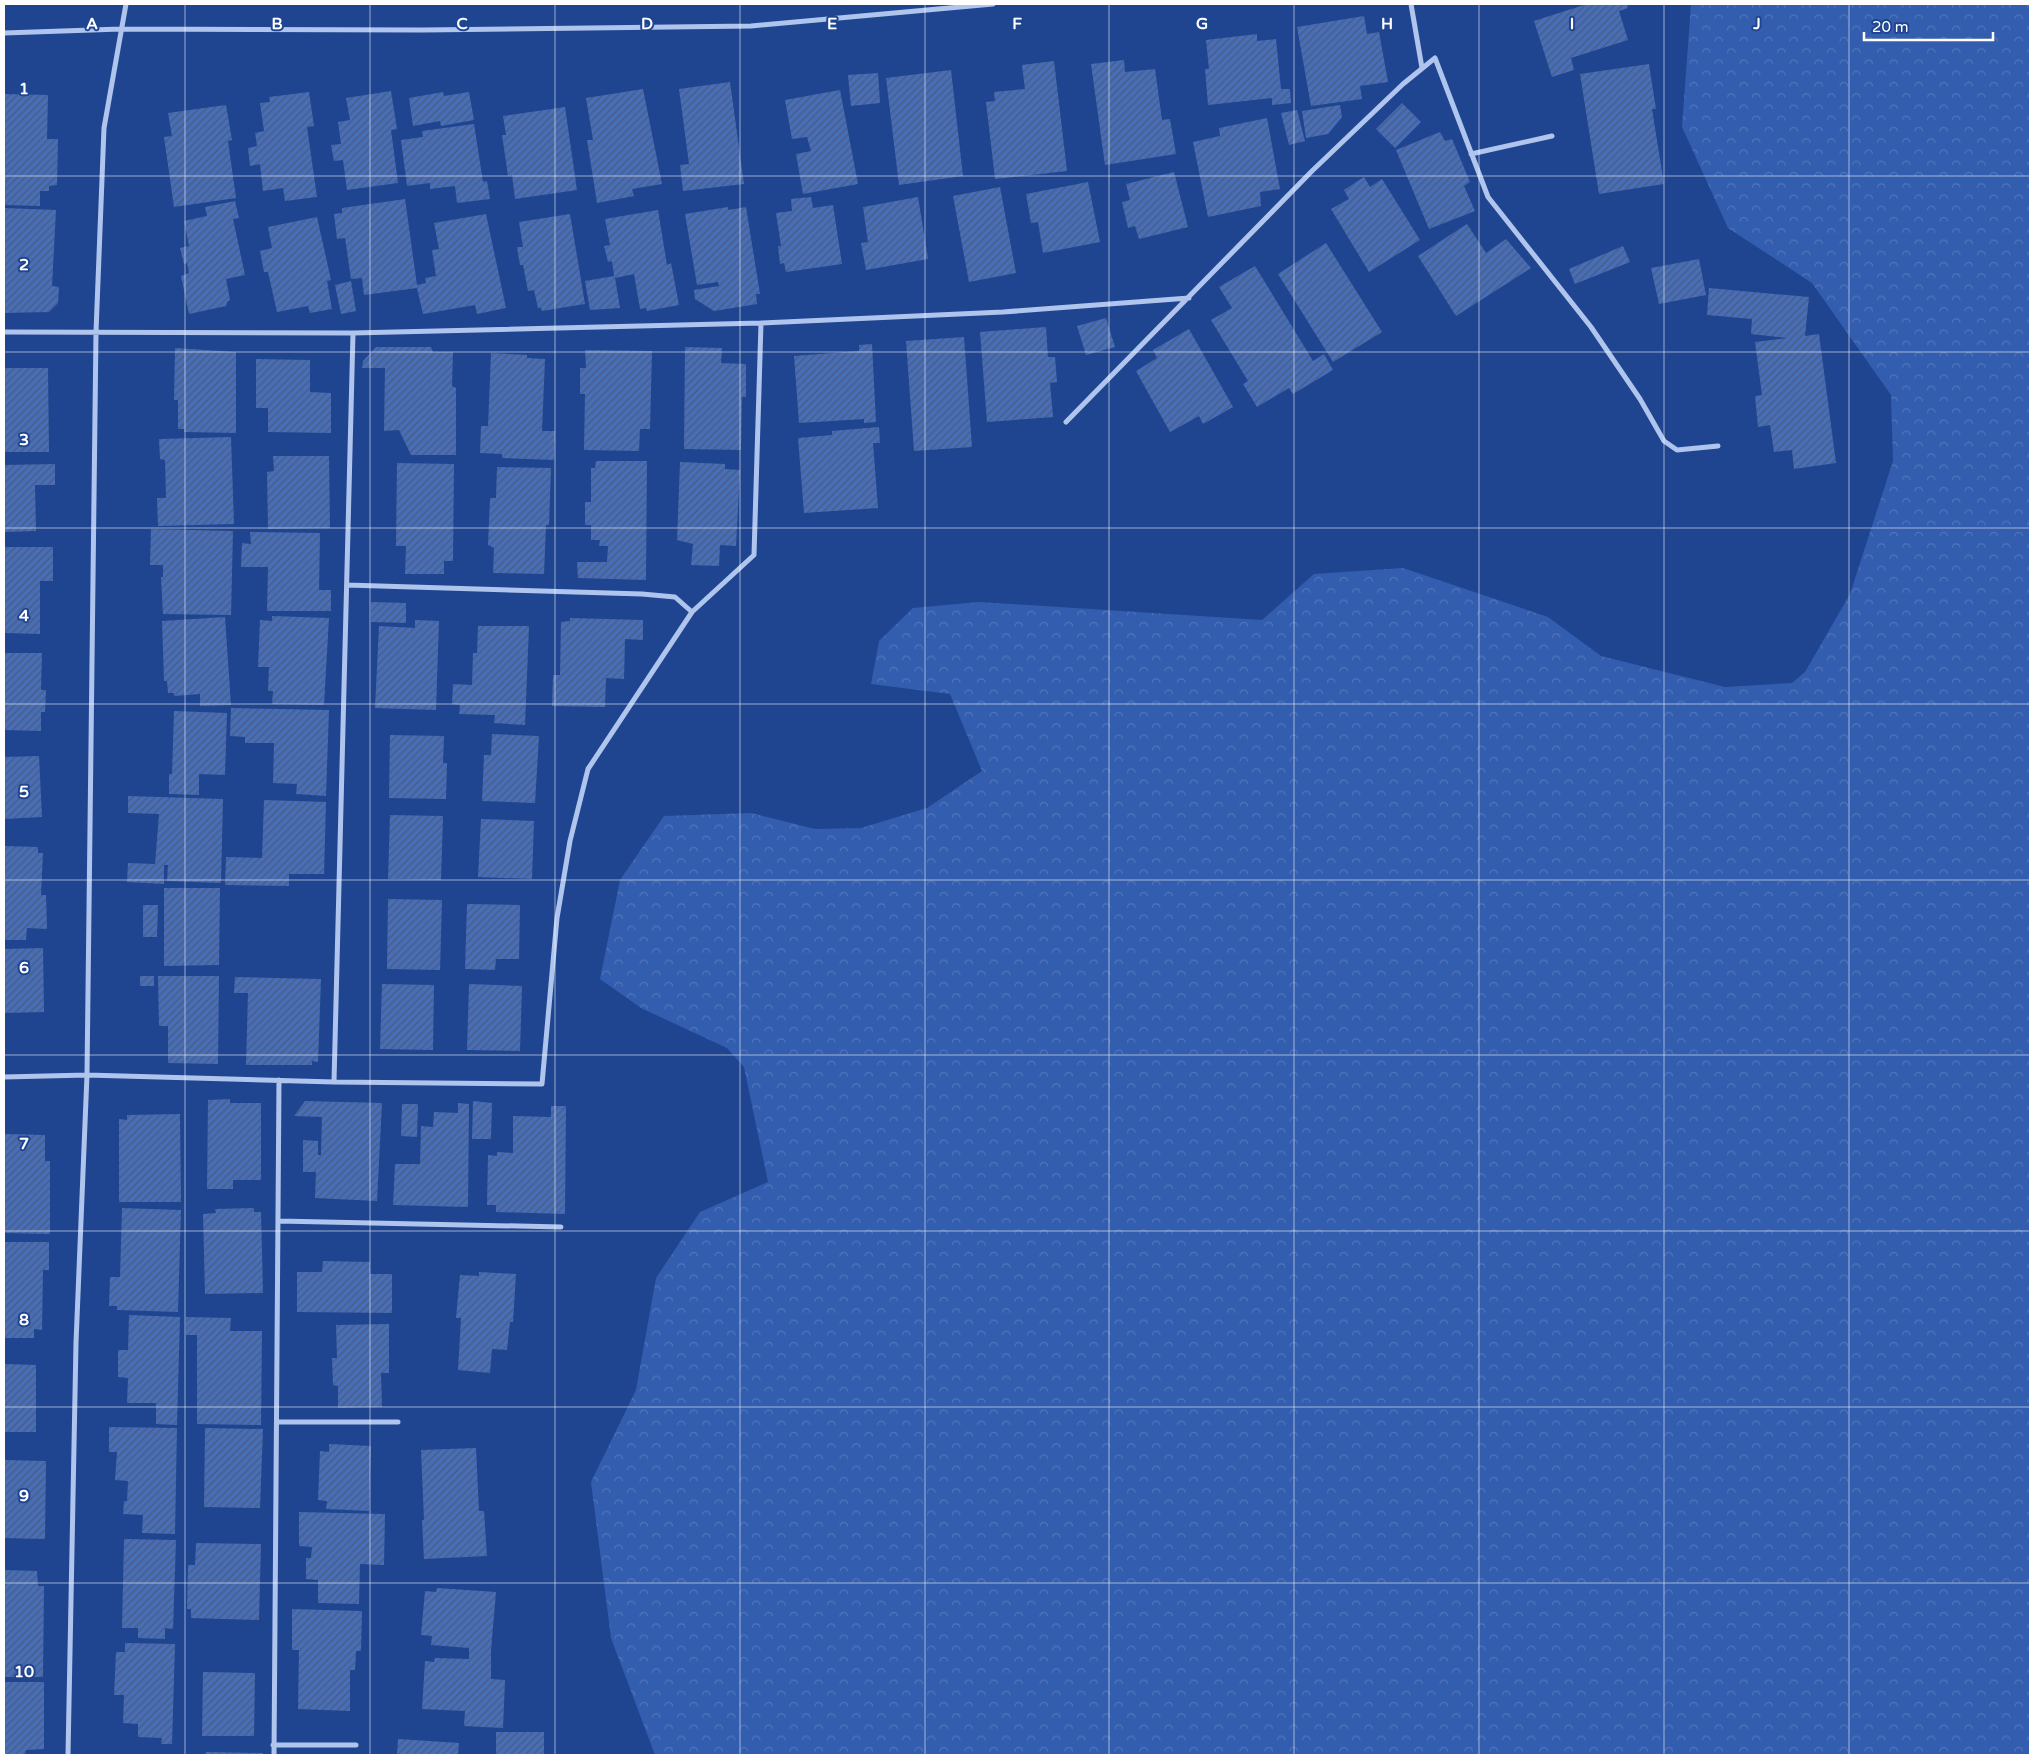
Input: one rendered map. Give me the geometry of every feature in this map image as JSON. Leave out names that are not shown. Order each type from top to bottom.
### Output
[{"type":"street","points":[[68,1755],[76,1343],[88,1075],[96,332],[104,128],[126,4]]},
{"type":"street","points":[[4,33],[121,30],[422,30],[751,26],[993,4]]},
{"type":"street","points":[[1411,4],[1422,68]]},
{"type":"street","points":[[1066,422],[1312,171],[1403,84],[1435,58],[1488,197],[1591,327],[1640,399],[1664,441],[1677,450],[1718,446]]},
{"type":"street","points":[[1471,154],[1552,136]]},
{"type":"street","points":[[4,332],[353,334],[761,323],[1003,312],[1189,298]]},
{"type":"street","points":[[4,1077],[88,1075],[334,1082],[542,1084],[557,918],[570,841],[588,769],[692,612],[754,555],[761,323]]},
{"type":"street","points":[[334,1082],[353,334]]},
{"type":"street","points":[[347,585],[650,594],[675,597],[692,612]]},
{"type":"street","points":[[274,1755],[279,1080]]},
{"type":"street","points":[[279,1221],[562,1227]]},
{"type":"street","points":[[277,1422],[398,1422]]},
{"type":"street","points":[[274,1745],[356,1745]]},
{"type":"green space","points":[[1691,4],[2030,4],[2030,1755],[655,1755],[611,1638],[591,1482],[636,1390],[656,1278],[700,1212],[768,1182],[744,1067],[727,1048],[641,1008],[600,979],[620,880],[664,816],[751,813],[815,829],[861,828],[927,808],[982,771],[950,694],[871,684],[879,641],[913,608],[979,602],[1262,620],[1314,574],[1403,568],[1548,617],[1601,656],[1725,687],[1792,683],[1805,672],[1850,594],[1893,461],[1891,395],[1812,283],[1728,228],[1682,127]]},
{"type":"building","points":[[1587,4],[1627,4],[1628,8],[1619,11],[1628,40],[1571,58],[1574,70],[1552,77],[1534,21]]},
{"type":"building","points":[[1364,16],[1367,34],[1379,32],[1388,82],[1360,86],[1362,99],[1311,106],[1297,27]]},
{"type":"building","points":[[1257,34],[1257,41],[1276,39],[1281,89],[1290,89],[1291,103],[1272,105],[1272,98],[1208,105],[1205,69],[1209,69],[1206,40]]},
{"type":"building","points":[[1124,60],[1125,72],[1155,69],[1162,120],[1170,119],[1176,154],[1105,165],[1091,64]]},
{"type":"building","points":[[1054,61],[1067,171],[995,179],[986,102],[995,101],[994,92],[1025,89],[1022,65]]},
{"type":"building","points":[[1649,64],[1656,109],[1652,109],[1664,184],[1599,194],[1580,74]]},
{"type":"building","points":[[951,70],[963,176],[899,185],[886,78]]},
{"type":"building","points":[[878,73],[880,103],[851,106],[848,75]]},
{"type":"building","points":[[730,82],[744,184],[683,191],[680,165],[689,164],[679,89]]},
{"type":"building","points":[[643,89],[662,184],[632,189],[634,196],[597,203],[587,140],[593,140],[586,98]]},
{"type":"building","points":[[840,90],[858,184],[803,194],[796,154],[811,151],[807,137],[792,139],[785,100]]},
{"type":"building","points":[[391,91],[397,129],[391,130],[398,183],[347,190],[343,160],[334,161],[331,145],[341,144],[338,122],[350,120],[346,98]]},
{"type":"building","points":[[309,92],[314,126],[307,127],[317,197],[285,201],[283,188],[263,191],[260,164],[250,166],[248,148],[257,146],[255,133],[264,131],[260,103],[270,102],[269,97]]},
{"type":"building","points":[[443,92],[444,96],[469,92],[474,120],[441,126],[440,121],[413,126],[409,98]]},
{"type":"building","points":[[4,94],[48,95],[47,139],[58,139],[57,185],[49,186],[49,191],[40,191],[40,206],[4,205]]},
{"type":"building","points":[[1402,103],[1421,122],[1395,148],[1376,129]]},
{"type":"building","points":[[226,105],[232,140],[228,141],[236,198],[174,207],[164,137],[172,136],[168,113]]},
{"type":"building","points":[[1340,105],[1342,117],[1328,134],[1306,138],[1302,111]]},
{"type":"building","points":[[565,107],[577,190],[515,199],[512,175],[508,176],[502,135],[506,135],[503,116]]},
{"type":"building","points":[[1297,110],[1305,141],[1289,145],[1281,113]]},
{"type":"building","points":[[1267,118],[1280,189],[1260,192],[1261,206],[1208,217],[1193,142],[1220,136],[1219,128]]},
{"type":"building","points":[[474,124],[483,182],[487,181],[490,199],[457,203],[455,186],[430,189],[430,183],[407,186],[401,140],[423,137],[422,131]]},
{"type":"building","points":[[1440,132],[1445,141],[1452,139],[1470,182],[1464,186],[1475,211],[1429,229],[1396,150]]},
{"type":"building","points":[[1174,172],[1188,227],[1139,239],[1135,226],[1128,228],[1122,202],[1130,200],[1126,184]]},
{"type":"building","points":[[1364,177],[1370,187],[1382,179],[1420,240],[1369,272],[1331,209],[1349,199],[1344,190]]},
{"type":"building","points":[[1088,182],[1100,242],[1043,253],[1038,222],[1031,223],[1026,194]]},
{"type":"building","points":[[1000,187],[1016,273],[969,282],[953,196]]},
{"type":"building","points":[[811,197],[813,208],[833,205],[842,264],[786,272],[784,263],[780,264],[778,246],[781,246],[776,213],[792,211],[791,199]]},
{"type":"building","points":[[918,197],[928,259],[866,270],[861,243],[868,242],[863,207]]},
{"type":"building","points":[[405,199],[417,285],[426,283],[425,278],[436,276],[432,250],[439,249],[434,223],[486,214],[506,308],[477,314],[475,305],[423,314],[417,288],[364,295],[362,278],[351,279],[345,238],[337,239],[334,214],[342,213],[342,208]]},
{"type":"building","points":[[235,201],[239,218],[233,219],[245,275],[226,279],[230,300],[226,306],[189,314],[181,276],[189,273],[187,263],[184,264],[180,248],[189,246],[184,221],[207,216],[205,207]]},
{"type":"building","points":[[728,207],[728,210],[746,207],[760,294],[756,294],[757,304],[714,311],[695,299],[694,290],[719,286],[718,282],[697,285],[685,214]]},
{"type":"building","points":[[4,208],[56,210],[52,286],[59,287],[58,303],[49,312],[4,313]]},
{"type":"building","points":[[658,210],[667,265],[671,263],[679,305],[647,311],[646,308],[640,309],[634,274],[615,278],[620,308],[590,310],[585,281],[614,276],[612,261],[608,262],[604,246],[610,245],[605,219]]},
{"type":"building","points":[[570,214],[585,304],[542,311],[541,308],[538,308],[534,290],[528,291],[523,265],[520,265],[517,247],[523,247],[519,222]]},
{"type":"building","points":[[317,217],[331,280],[327,281],[332,309],[310,313],[308,306],[277,312],[268,272],[264,272],[260,251],[272,248],[268,227]]},
{"type":"building","points":[[1467,224],[1486,253],[1506,239],[1531,268],[1456,316],[1418,256]]},
{"type":"building","points":[[1326,243],[1382,332],[1333,362],[1278,274]]},
{"type":"building","points":[[1623,246],[1630,262],[1575,284],[1569,269]]},
{"type":"building","points":[[1699,259],[1706,295],[1659,304],[1651,268]]},
{"type":"building","points":[[1255,266],[1313,361],[1324,354],[1333,370],[1293,394],[1289,388],[1257,407],[1243,384],[1248,381],[1211,320],[1232,308],[1219,287]]},
{"type":"building","points":[[351,281],[356,311],[341,314],[335,285]]},
{"type":"building","points":[[1709,288],[1809,297],[1805,336],[1819,334],[1836,463],[1794,469],[1792,450],[1774,452],[1770,425],[1758,427],[1755,396],[1762,395],[1755,342],[1787,338],[1751,334],[1752,319],[1707,315]]},
{"type":"building","points":[[1106,318],[1115,347],[1086,355],[1077,326]]},
{"type":"building","points":[[1046,327],[1048,357],[1055,357],[1057,382],[1050,383],[1053,417],[987,422],[980,332]]},
{"type":"building","points":[[1189,329],[1233,407],[1203,424],[1199,416],[1170,432],[1136,371],[1157,358],[1153,350]]},
{"type":"building","points":[[964,337],[972,447],[914,451],[906,341]]},
{"type":"building","points":[[872,344],[876,422],[864,423],[864,419],[799,423],[794,356],[859,351],[859,345]]},
{"type":"building","points":[[376,347],[431,347],[433,352],[453,352],[452,386],[456,388],[456,455],[411,455],[399,430],[384,431],[385,368],[362,368],[363,361]]},
{"type":"building","points":[[685,347],[722,348],[721,363],[746,364],[746,397],[742,397],[741,450],[684,449]]},
{"type":"building","points":[[175,348],[236,352],[236,433],[184,432],[184,429],[178,429],[178,400],[174,400]]},
{"type":"building","points":[[585,350],[652,351],[650,429],[640,429],[639,451],[584,450],[585,394],[580,394],[580,368],[586,368]]},
{"type":"building","points":[[491,353],[527,355],[527,358],[545,359],[542,431],[555,431],[554,460],[502,458],[502,454],[480,453],[481,426],[488,426]]},
{"type":"building","points":[[256,359],[310,360],[310,392],[331,393],[331,433],[268,432],[268,408],[256,408]]},
{"type":"building","points":[[4,368],[48,368],[49,452],[4,452]]},
{"type":"building","points":[[879,427],[880,443],[873,443],[878,508],[804,513],[798,438],[832,435],[832,431]]},
{"type":"building","points":[[231,437],[234,524],[158,526],[157,498],[166,498],[165,460],[160,459],[159,439]]},
{"type":"building","points":[[273,456],[329,456],[330,528],[268,529],[267,472],[274,471]]},
{"type":"building","points":[[596,461],[647,461],[646,580],[578,578],[577,562],[607,562],[608,546],[599,546],[600,540],[591,540],[591,525],[585,525],[585,502],[591,502],[591,468],[595,468]]},
{"type":"building","points":[[680,462],[725,464],[725,469],[740,470],[736,546],[720,545],[719,566],[691,565],[693,544],[677,540]]},
{"type":"building","points":[[397,463],[454,464],[453,561],[444,561],[444,574],[405,574],[406,546],[396,546]]},
{"type":"building","points":[[55,464],[55,485],[35,485],[36,531],[4,532],[4,465]]},
{"type":"building","points":[[497,467],[551,468],[549,525],[546,525],[544,574],[493,573],[494,548],[488,545],[490,498],[496,498]]},
{"type":"building","points":[[151,529],[233,531],[231,615],[163,614],[161,577],[163,577],[163,565],[150,565]]},
{"type":"building","points":[[250,532],[320,533],[319,590],[331,590],[331,611],[267,611],[268,567],[241,567],[242,543],[251,544]]},
{"type":"building","points":[[4,547],[53,547],[53,581],[40,581],[40,634],[4,633]]},
{"type":"building","points":[[371,602],[406,603],[406,623],[371,622]]},
{"type":"building","points":[[272,616],[329,618],[324,705],[272,704],[273,691],[268,691],[269,667],[258,667],[260,620],[272,621]]},
{"type":"building","points":[[225,617],[231,705],[200,706],[200,694],[174,696],[174,693],[168,693],[167,681],[164,681],[162,621]]},
{"type":"building","points":[[570,618],[643,620],[643,640],[625,639],[624,679],[606,678],[605,707],[552,706],[553,675],[560,675],[561,622],[570,621]]},
{"type":"building","points":[[415,620],[439,621],[436,710],[375,708],[379,626],[415,628]]},
{"type":"building","points":[[478,626],[529,626],[525,725],[494,723],[495,715],[459,714],[460,705],[452,704],[453,684],[472,685],[473,653],[477,653]]},
{"type":"building","points":[[4,653],[42,653],[41,690],[46,690],[45,712],[41,712],[41,731],[4,730]]},
{"type":"building","points":[[231,708],[329,710],[326,796],[296,794],[297,784],[273,783],[274,743],[245,743],[245,737],[230,736]]},
{"type":"building","points":[[174,711],[227,713],[225,775],[199,774],[199,795],[169,794],[169,774],[172,774]]},
{"type":"building","points":[[492,734],[539,736],[535,803],[482,801],[484,755],[491,755]]},
{"type":"building","points":[[390,735],[444,736],[443,763],[447,763],[446,799],[389,798]]},
{"type":"building","points":[[39,756],[42,817],[4,819],[4,757]]},
{"type":"building","points":[[128,796],[223,799],[221,883],[167,881],[168,865],[164,865],[164,884],[127,882],[128,863],[155,864],[159,814],[128,813]]},
{"type":"building","points":[[264,800],[326,802],[324,874],[289,874],[289,886],[225,885],[226,857],[262,858]]},
{"type":"building","points":[[390,815],[443,816],[441,880],[388,879]]},
{"type":"building","points":[[481,819],[534,821],[532,879],[478,877]]},
{"type":"building","points":[[4,846],[38,847],[38,853],[43,853],[41,895],[46,895],[47,929],[27,928],[26,940],[4,940]]},
{"type":"building","points":[[164,888],[220,888],[219,965],[164,966]]},
{"type":"building","points":[[388,899],[442,900],[440,970],[387,969]]},
{"type":"building","points":[[467,904],[520,905],[519,959],[496,959],[495,970],[465,969]]},
{"type":"building","points":[[143,905],[158,905],[157,937],[143,937]]},
{"type":"building","points":[[43,948],[44,1012],[4,1013],[4,949]]},
{"type":"building","points":[[140,976],[154,976],[154,986],[140,986]]},
{"type":"building","points":[[158,976],[219,976],[218,1064],[168,1063],[168,1026],[159,1026]]},
{"type":"building","points":[[235,977],[321,979],[318,1062],[312,1061],[312,1065],[246,1065],[248,993],[234,993]]},
{"type":"building","points":[[382,984],[434,985],[433,1050],[380,1049]]},
{"type":"building","points":[[469,984],[522,986],[520,1051],[467,1050]]},
{"type":"building","points":[[230,1099],[230,1103],[261,1103],[261,1180],[233,1180],[233,1189],[207,1189],[208,1100]]},
{"type":"building","points":[[305,1101],[382,1103],[377,1201],[315,1198],[316,1172],[303,1172],[303,1140],[318,1141],[318,1155],[321,1155],[322,1117],[294,1116]]},
{"type":"building","points":[[473,1101],[492,1103],[491,1139],[472,1139]]},
{"type":"building","points":[[458,1103],[469,1104],[468,1207],[393,1205],[395,1164],[420,1164],[421,1126],[433,1127],[434,1112],[458,1113]]},
{"type":"building","points":[[402,1104],[418,1104],[417,1137],[401,1136]]},
{"type":"building","points":[[551,1106],[566,1106],[565,1214],[496,1212],[496,1205],[487,1205],[488,1155],[497,1156],[497,1152],[513,1153],[513,1116],[551,1117]]},
{"type":"building","points":[[180,1114],[181,1202],[119,1202],[119,1119],[127,1120],[127,1115]]},
{"type":"building","points":[[4,1134],[45,1135],[45,1161],[50,1161],[50,1234],[4,1233]]},
{"type":"building","points":[[122,1208],[181,1210],[178,1312],[117,1310],[117,1306],[109,1306],[110,1277],[120,1277]]},
{"type":"building","points":[[254,1208],[254,1212],[261,1212],[263,1293],[205,1294],[203,1214],[216,1213],[215,1209]]},
{"type":"building","points":[[4,1242],[49,1242],[49,1270],[43,1270],[42,1330],[34,1329],[34,1338],[4,1338]]},
{"type":"building","points":[[323,1261],[370,1262],[370,1274],[392,1274],[392,1313],[297,1312],[297,1272],[322,1272]]},
{"type":"building","points":[[479,1272],[516,1274],[513,1322],[510,1322],[507,1350],[492,1349],[490,1373],[458,1370],[461,1318],[456,1318],[460,1275],[479,1276]]},
{"type":"building","points":[[129,1315],[180,1317],[177,1425],[156,1424],[156,1403],[127,1403],[128,1378],[118,1377],[118,1350],[128,1350]]},
{"type":"building","points":[[186,1317],[231,1318],[230,1331],[262,1331],[261,1425],[197,1424],[197,1335],[186,1335]]},
{"type":"building","points":[[389,1324],[389,1373],[381,1373],[382,1407],[338,1408],[338,1386],[333,1385],[332,1358],[337,1358],[336,1325]]},
{"type":"building","points":[[5,1364],[36,1365],[36,1432],[4,1432]]},
{"type":"building","points":[[109,1427],[177,1428],[175,1534],[142,1533],[143,1515],[123,1514],[124,1501],[127,1501],[128,1481],[115,1480],[117,1452],[109,1452]]},
{"type":"building","points":[[205,1428],[263,1429],[260,1508],[204,1507]]},
{"type":"building","points":[[329,1444],[371,1446],[369,1511],[326,1509],[327,1501],[318,1500],[320,1451],[329,1452]]},
{"type":"building","points":[[476,1448],[479,1511],[484,1511],[487,1556],[424,1559],[421,1450]]},
{"type":"building","points":[[4,1460],[46,1461],[45,1539],[4,1538]]},
{"type":"building","points":[[299,1512],[385,1514],[384,1565],[360,1564],[359,1604],[318,1603],[318,1580],[306,1579],[306,1558],[311,1558],[312,1547],[299,1546]]},
{"type":"building","points":[[124,1539],[176,1540],[173,1629],[165,1628],[165,1639],[138,1638],[138,1628],[122,1628]]},
{"type":"building","points":[[196,1543],[261,1544],[259,1620],[191,1618],[191,1609],[187,1609],[188,1565],[195,1565]]},
{"type":"building","points":[[4,1570],[37,1571],[38,1586],[44,1586],[43,1677],[4,1677]]},
{"type":"building","points":[[437,1588],[496,1592],[491,1650],[491,1679],[505,1680],[503,1728],[464,1726],[465,1711],[422,1709],[425,1661],[434,1662],[435,1658],[469,1659],[469,1648],[431,1645],[432,1636],[421,1635],[425,1591],[436,1592]]},
{"type":"building","points":[[292,1609],[362,1611],[361,1651],[356,1651],[355,1670],[350,1670],[350,1711],[298,1709],[299,1650],[292,1650]]},
{"type":"building","points":[[125,1643],[175,1644],[172,1744],[161,1744],[162,1738],[138,1737],[138,1724],[123,1723],[124,1695],[114,1695],[116,1652],[125,1652]]},
{"type":"building","points":[[203,1672],[255,1673],[254,1736],[202,1736]]},
{"type":"building","points":[[4,1682],[44,1682],[44,1749],[26,1750],[25,1755],[4,1755]]},
{"type":"building","points":[[496,1732],[544,1732],[544,1755],[496,1755]]},
{"type":"building","points":[[398,1739],[459,1743],[458,1755],[397,1755]]},
{"type":"building","points":[[206,1752],[263,1753],[263,1755],[205,1755]]}]
